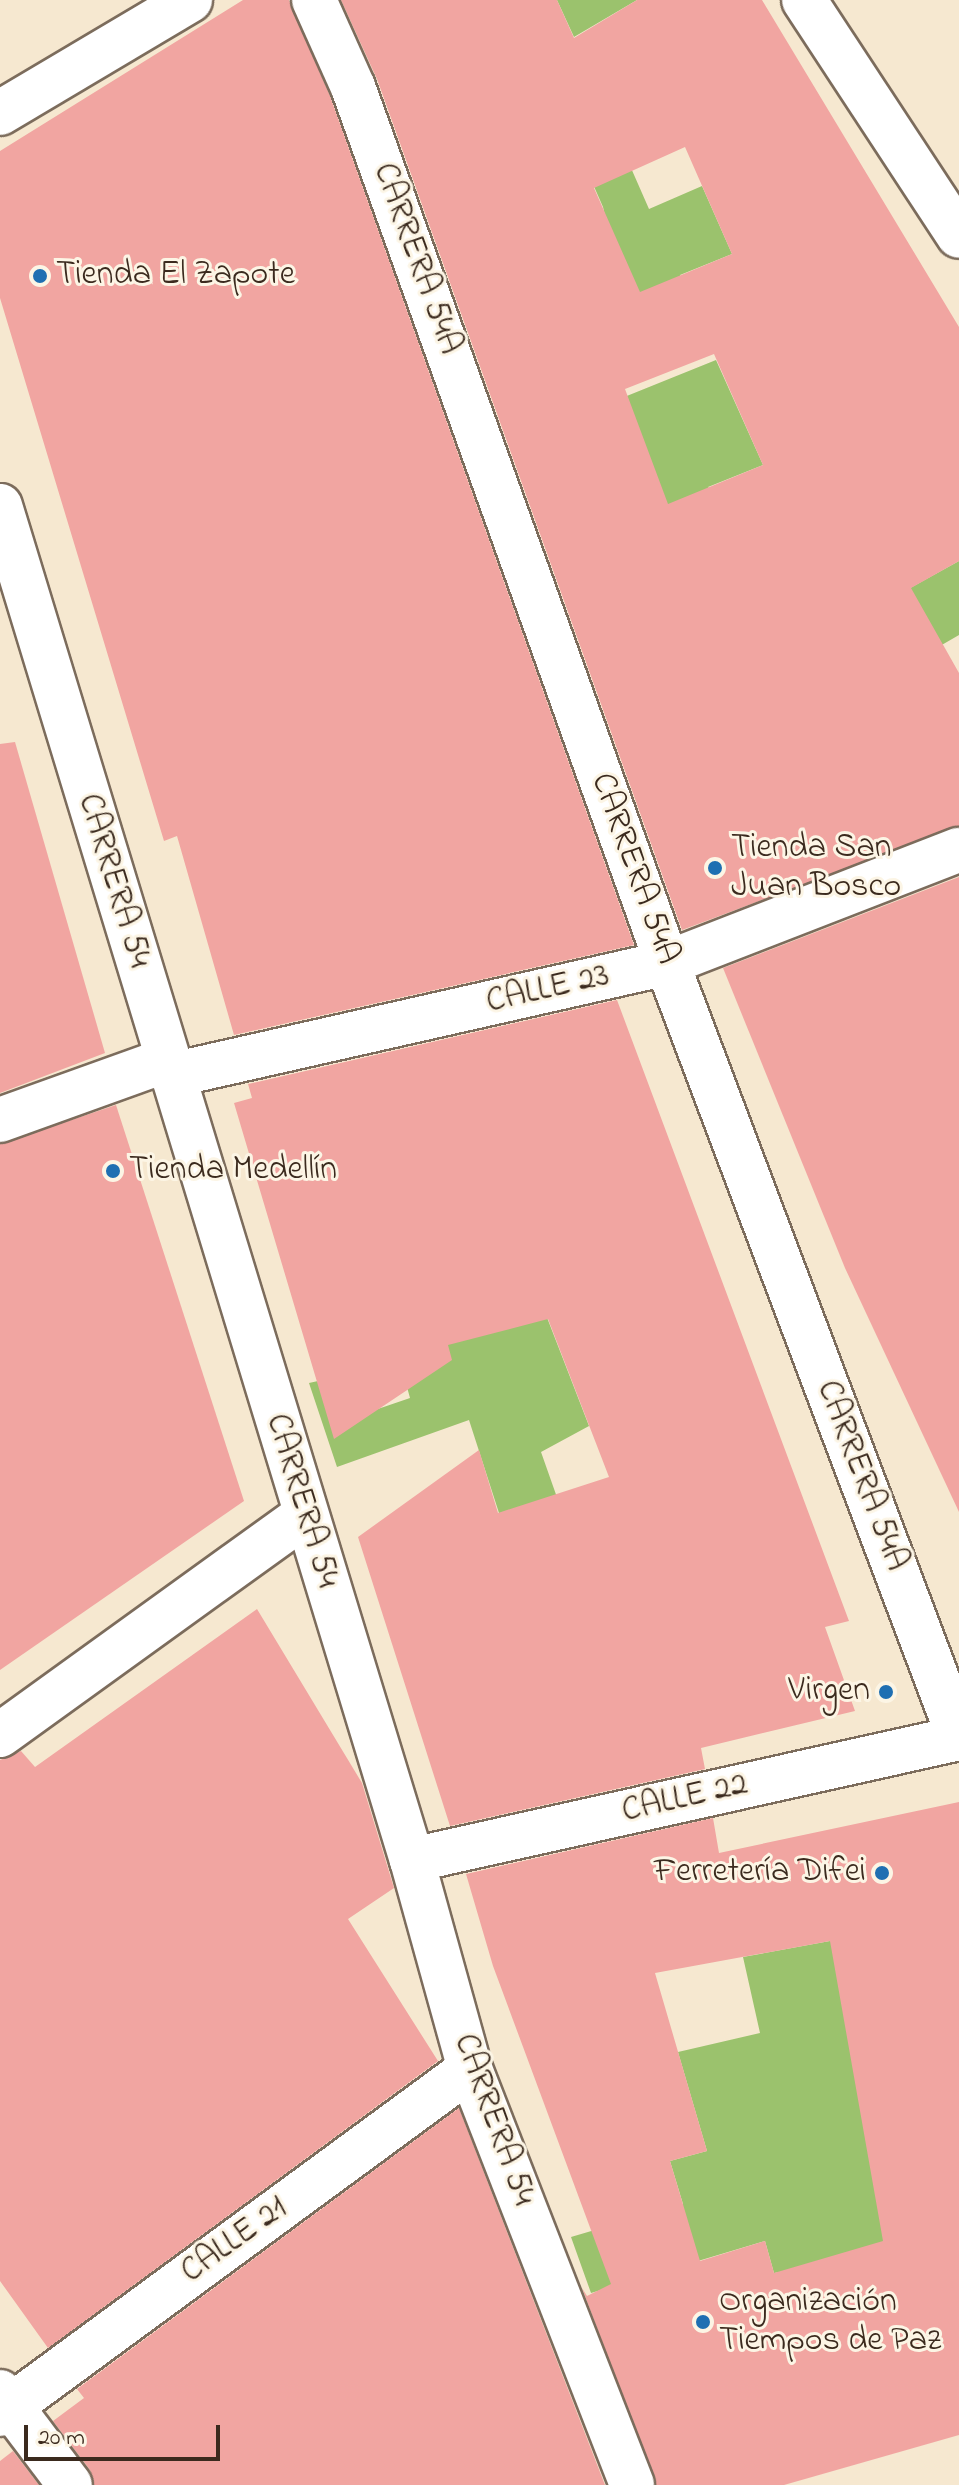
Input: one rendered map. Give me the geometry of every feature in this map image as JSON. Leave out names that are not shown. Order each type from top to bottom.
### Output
[{"type":"street","points":[[0,113],[190,0]]},
{"type":"street","name":"CARRERA 54A","points":[[314,0],[416,258],[667,963],[959,1737]]},
{"type":"street","points":[[804,0],[959,236]]},
{"type":"street","name":"CARRERA 54","points":[[0,506],[412,1860],[470,2069],[632,2485]]},
{"type":"street","name":"CALLE 23","points":[[0,1120],[169,1067],[667,963],[959,850]]},
{"type":"street","points":[[0,1735],[305,1515]]},
{"type":"street","name":"CALLE 22","points":[[412,1860],[959,1737]]},
{"type":"street","name":"CALLE 21","points":[[3,2404],[470,2069]]},
{"type":"street","points":[[3,2404],[70,2485]]},
{"type":"green space","points":[[557,0],[637,0],[574,37]]},
{"type":"green space","points":[[613,127],[649,209],[702,186],[732,254],[680,275],[696,314],[633,337],[603,207],[575,143]]},
{"type":"green space","points":[[716,360],[763,465],[708,487],[836,629],[959,561],[959,635],[902,668],[701,593],[597,408]]},
{"type":"green space","points":[[546,1315],[589,1426],[541,1452],[571,1537],[499,1513],[469,1420],[337,1467],[309,1383],[318,1381],[331,1425],[410,1398],[399,1358]]},
{"type":"green space","points":[[830,1941],[959,1981],[920,2249],[774,2273],[765,2241],[591,2293],[571,2237],[683,2204],[670,2161],[707,2151],[678,2052],[760,2033],[743,1957]]},
{"type":"building","points":[[243,0],[289,0],[330,96],[634,945],[234,1035],[177,836],[164,841],[0,298],[0,151]]},
{"type":"building","points":[[341,0],[557,0],[574,38],[637,0],[762,0],[959,327],[959,561],[911,588],[959,673],[959,826],[682,930],[377,79]],"holes":[[[685,147],[732,254],[640,292],[594,188]],[[714,354],[763,465],[668,504],[625,389]]]},
{"type":"building","points":[[15,742],[105,1053],[0,1093],[0,744]]},
{"type":"building","points":[[959,877],[959,1512],[845,1268],[723,968]]},
{"type":"building","points":[[617,1000],[849,1621],[825,1627],[855,1711],[701,1748],[705,1769],[450,1826],[358,1537],[479,1450],[498,1513],[609,1477],[548,1319],[448,1345],[452,1360],[334,1439],[234,1103],[252,1098],[248,1084]]},
{"type":"building","points":[[116,1105],[244,1501],[0,1670],[0,1144]]},
{"type":"building","points":[[257,1609],[362,1783],[394,1888],[348,1919],[438,2061],[48,2348],[0,2281],[0,1760],[21,1751],[35,1767]]},
{"type":"building","points":[[959,1802],[959,2435],[784,2485],[656,2485],[582,2288],[587,2296],[611,2284],[493,1966],[466,1874],[713,1818],[719,1853]],"holes":[[[830,1941],[883,2241],[774,2273],[765,2241],[700,2261],[670,2161],[707,2151],[655,1973]]]},
{"type":"building","points":[[459,2108],[605,2485],[94,2485],[90,2470],[53,2421],[84,2398],[77,2389]]},
{"type":"building","points":[[13,2451],[39,2485],[0,2485],[0,2461]]},
{"type":"place","name":"Tienda El Zapote","points":[[40,276]]},
{"type":"place","name":"Tienda San Juan Bosco","points":[[715,868]]},
{"type":"place","name":"Tienda Medellín","points":[[113,1171]]},
{"type":"place","name":"Virgen","points":[[886,1692]]},
{"type":"place","name":"Ferretería Difei","points":[[882,1873]]},
{"type":"place","name":"Organización Tiempos de Paz","points":[[703,2322]]}]
